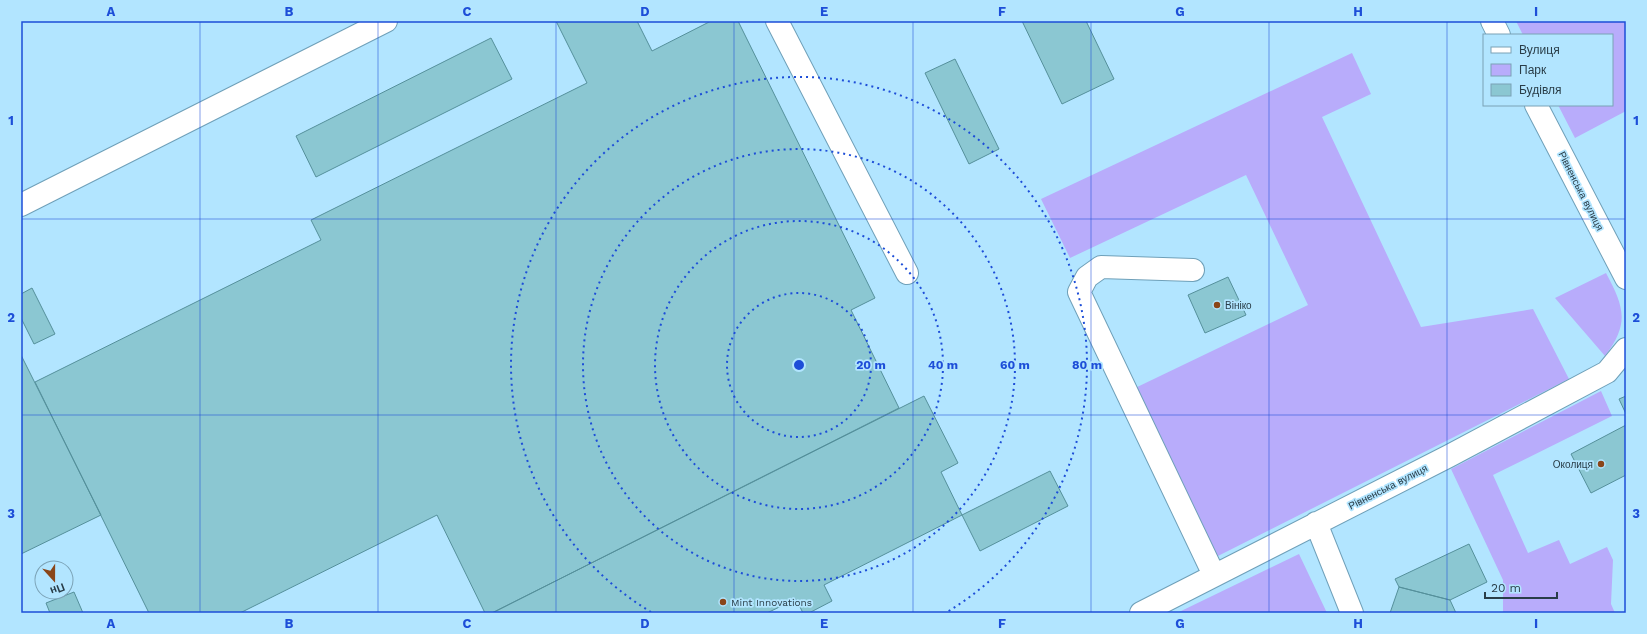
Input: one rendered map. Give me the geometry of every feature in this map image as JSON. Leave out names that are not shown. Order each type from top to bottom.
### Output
[{"type":"street","points":[[21,205],[386,21]]},
{"type":"street","points":[[777,21],[907,274]]},
{"type":"street","points":[[1492,21],[1498,34]]},
{"type":"street","name":"Рівненська вулиця","points":[[1537,106],[1626,278]]},
{"type":"street","points":[[1193,270],[1101,267],[1087,277],[1079,292],[1214,575]]},
{"type":"street","name":"Рівненська вулиця","points":[[1140,613],[1449,456],[1607,372],[1626,349]]},
{"type":"street","points":[[1316,524],[1352,613]]},
{"type":"green space","points":[[1516,21],[1626,21],[1626,111],[1575,138],[1559,106],[1613,106],[1613,34],[1522,34]]},
{"type":"green space","points":[[1352,53],[1371,94],[1322,117],[1421,327],[1533,309],[1569,379],[1214,558],[1133,389],[1308,305],[1246,175],[1070,258],[1041,199]]},
{"type":"green space","points":[[1606,273],[1617,296],[1622,315],[1618,334],[1605,356],[1555,298]]},
{"type":"green space","points":[[1601,391],[1612,416],[1493,475],[1528,553],[1559,540],[1570,564],[1607,547],[1613,560],[1611,604],[1615,613],[1503,613],[1503,580],[1451,469]]},
{"type":"green space","points":[[1299,554],[1327,613],[1177,613]]},
{"type":"building","points":[[556,21],[637,21],[652,51],[711,21],[738,21],[875,298],[851,310],[899,408],[492,613],[485,613],[437,515],[240,613],[149,613],[35,382],[321,240],[311,220],[587,83]]},
{"type":"building","points":[[1022,21],[1086,21],[1114,79],[1062,104]]},
{"type":"building","points":[[491,38],[512,79],[316,177],[296,136]]},
{"type":"building","points":[[955,59],[999,149],[969,164],[925,73]]},
{"type":"building","name":"Вініко","points":[[1228,277],[1246,315],[1205,333],[1188,295]]},
{"type":"building","points":[[32,288],[55,334],[34,344],[21,318],[21,294]]},
{"type":"building","points":[[21,355],[101,515],[21,554]]},
{"type":"building","points":[[924,396],[958,463],[941,472],[962,515],[824,585],[832,601],[809,613],[803,613],[796,599],[767,613],[492,613]]},
{"type":"building","points":[[1626,396],[1626,414],[1619,399]]},
{"type":"building","name":"Околиця","points":[[1626,425],[1626,475],[1591,493],[1571,454]]},
{"type":"building","points":[[1050,471],[1068,506],[980,551],[962,515]]},
{"type":"building","points":[[1469,544],[1487,582],[1450,600],[1399,587],[1395,579]]},
{"type":"building","points":[[1399,587],[1450,600],[1456,613],[1390,613]]},
{"type":"building","points":[[74,592],[83,613],[50,613],[46,603],[54,600],[74,600]]},
{"type":"place","name":"Вініко","points":[[1217,305]]},
{"type":"place","name":"Околиця","points":[[1601,464]]},
{"type":"place","name":"Mint Innovations","points":[[723,602]]}]
